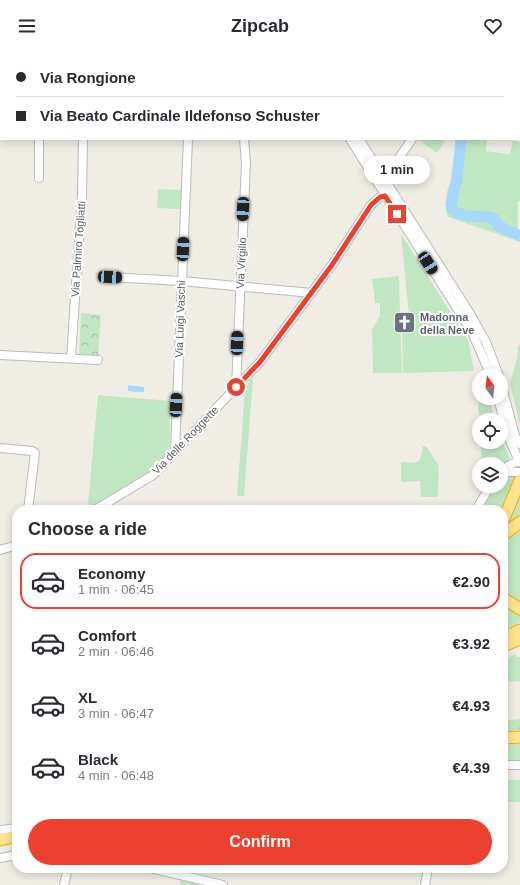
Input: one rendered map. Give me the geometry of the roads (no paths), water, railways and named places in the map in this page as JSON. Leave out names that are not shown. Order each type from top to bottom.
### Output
[{"type":"highway","points":[[508,507],[519,476]]},
{"type":"highway","points":[[508,531],[520,523]]},
{"type":"highway","points":[[508,601],[520,609]]},
{"type":"highway","points":[[508,637],[519,636]]},
{"type":"highway","points":[[508,644],[519,636]]},
{"type":"highway","points":[[508,734],[520,733]]},
{"type":"highway","points":[[508,738],[520,737]]},
{"type":"highway","points":[[0,840],[12,837]]},
{"type":"highway","points":[[0,847],[12,845]]},
{"type":"street","points":[[38,140],[39,178]]},
{"type":"street","name":"Via Palmiro Togliatti","points":[[71,358],[82,195],[83,140]]},
{"type":"street","name":"Via Luigi Vaschi","points":[[175,451],[188,140]]},
{"type":"street","name":"Via Virgilio","points":[[236,387],[239,285],[246,163],[244,140]]},
{"type":"street","points":[[351,140],[472,332],[488,369]]},
{"type":"street","points":[[360,140],[381,176],[469,312],[486,342],[496,369]]},
{"type":"street","points":[[381,176],[392,168],[411,140]]},
{"type":"street","points":[[371,205],[378,184]]},
{"type":"street","points":[[371,205],[380,197],[385,196]]},
{"type":"street","name":"Via delle Roggette","points":[[103,505],[153,475],[260,362],[332,265],[371,205]]},
{"type":"street","points":[[110,277],[239,285],[312,292]]},
{"type":"street","points":[[0,355],[98,360]]},
{"type":"street","points":[[500,405],[505,428],[514,451],[520,461],[508,466]]},
{"type":"street","points":[[507,405],[515,436],[520,444]]},
{"type":"street","points":[[0,448],[32,451],[35,453],[29,505]]},
{"type":"street","points":[[508,466],[514,458],[514,451]]},
{"type":"street","points":[[508,472],[519,476]]},
{"type":"street","points":[[479,505],[486,493]]},
{"type":"street","points":[[0,550],[12,546]]},
{"type":"street","points":[[508,765],[520,765]]},
{"type":"street","points":[[0,858],[12,856]]},
{"type":"street","points":[[64,885],[67,873]]},
{"type":"street","points":[[171,873],[223,885]]},
{"type":"street","points":[[425,885],[427,873]]},
{"type":"water","points":[[128,385],[144,387],[144,392],[128,391]]},
{"type":"waterway","points":[[461,140],[457,179],[451,204],[452,209],[457,213],[468,216],[488,217],[494,219],[499,226],[520,236]]},
{"type":"place","name":"Madonna della Neve","points":[[404,323]]}]
